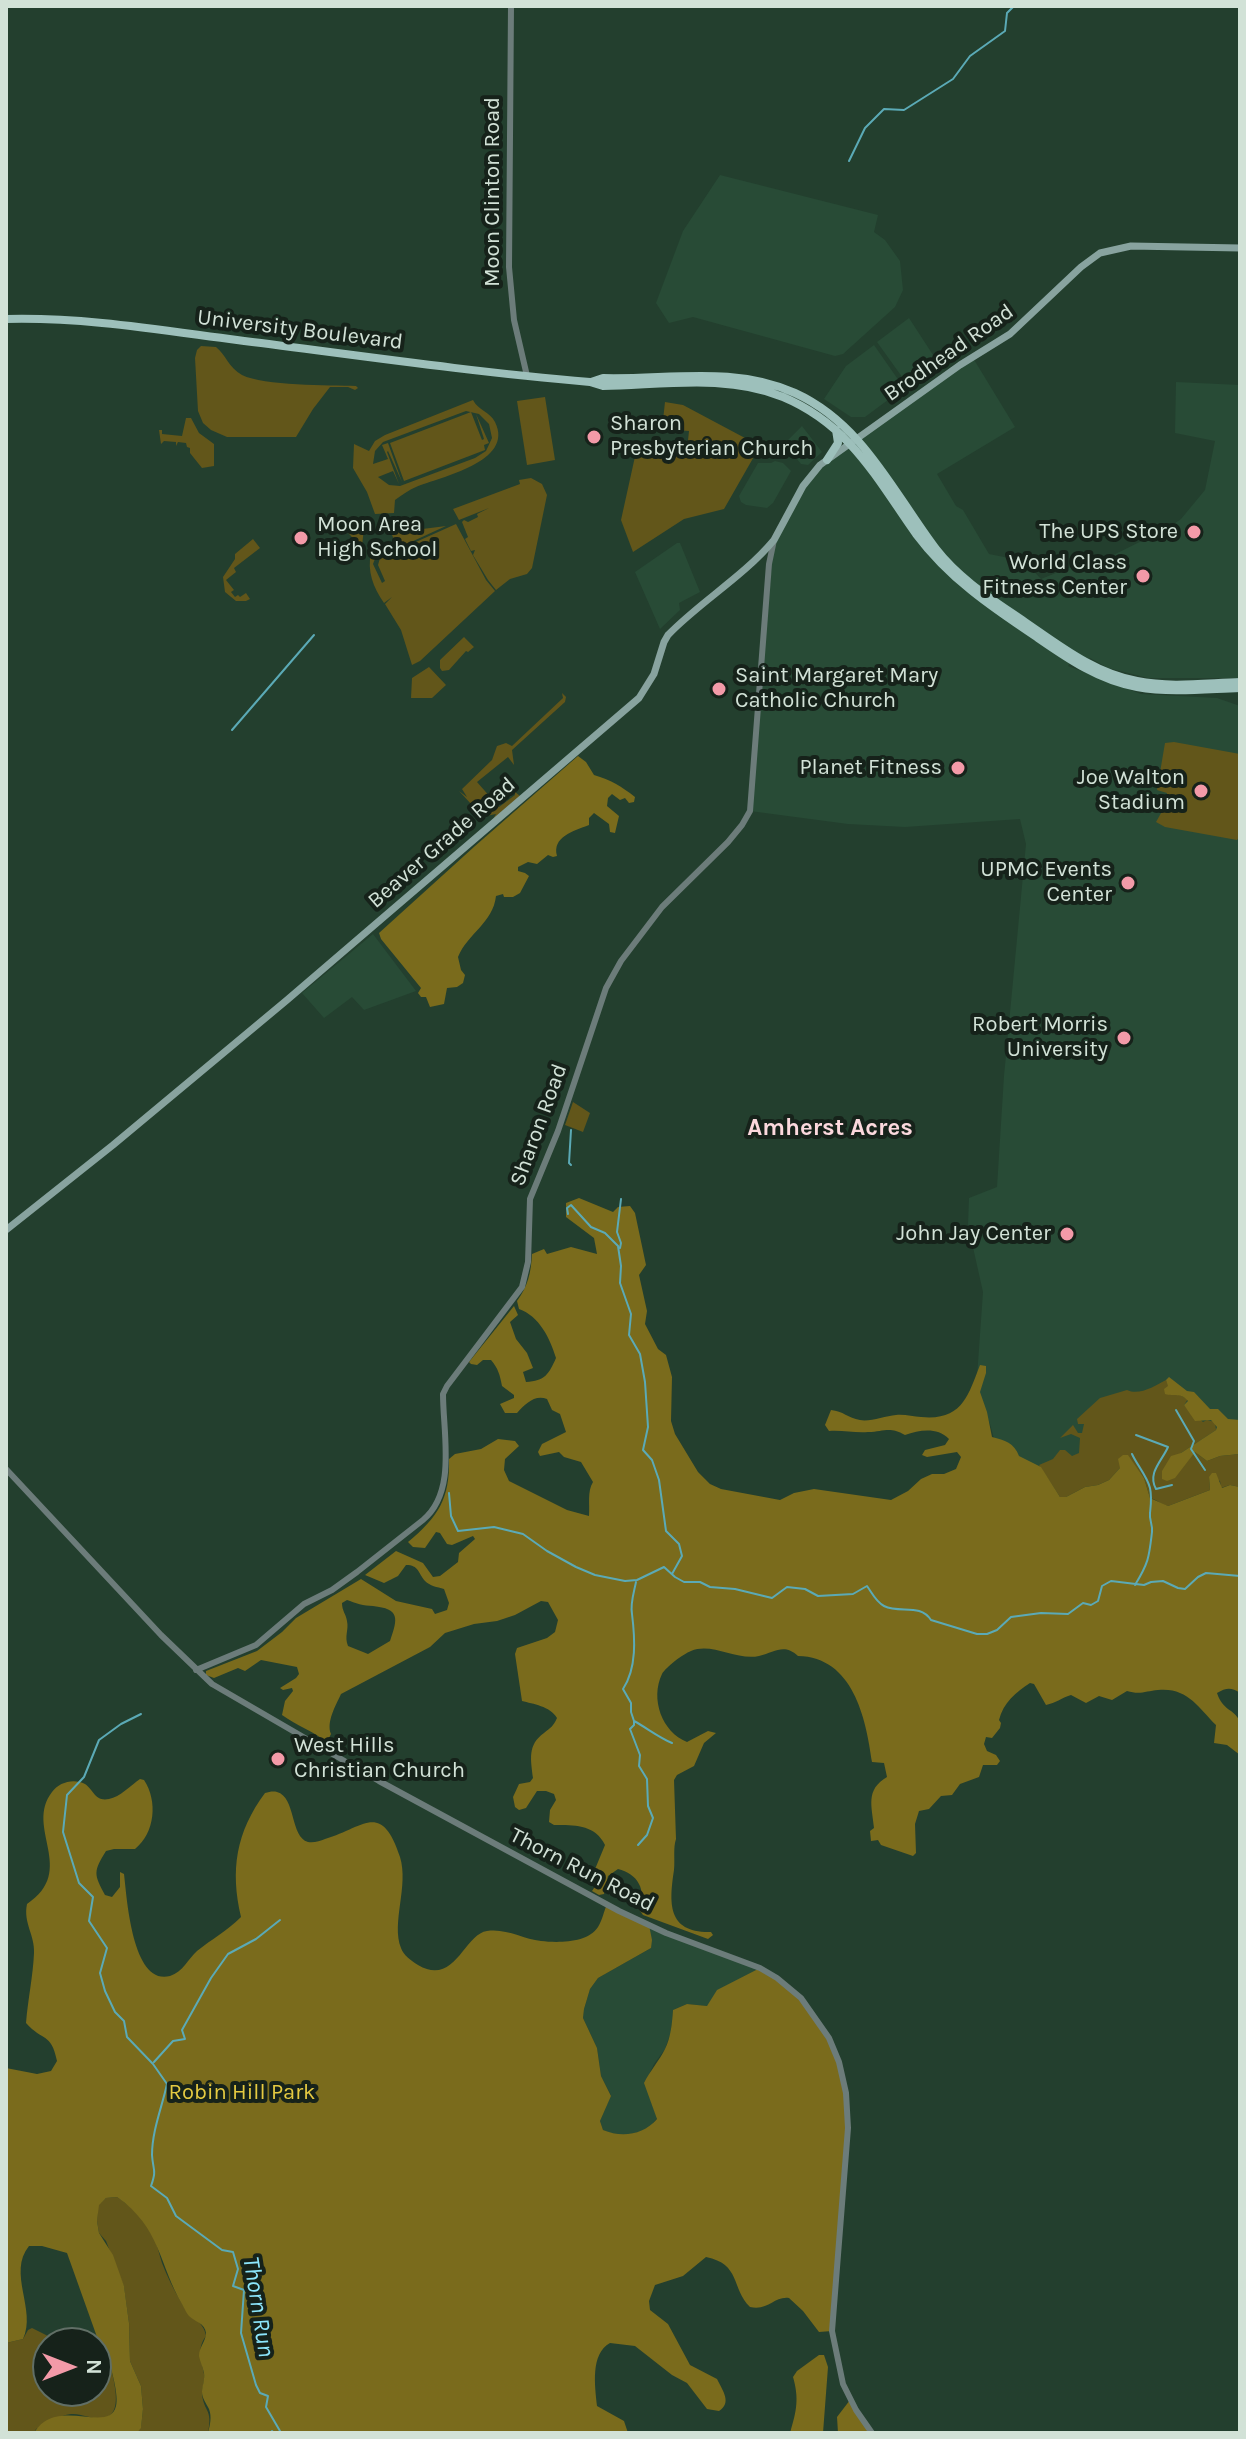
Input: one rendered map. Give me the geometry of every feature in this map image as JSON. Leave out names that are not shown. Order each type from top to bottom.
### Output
[{"type":"main road","name":"Brodhead Road","points":[[855,441],[960,365],[1010,334],[1100,253],[1124,246],[1240,248]]},
{"type":"main road","name":"University Boulevard","points":[[6,319],[46,318],[111,323],[603,386],[705,383],[750,387],[797,404],[822,417],[855,441]]},
{"type":"main road","name":"University Boulevard","points":[[590,382],[603,378],[718,376],[750,379],[784,388],[838,420],[888,478],[954,569],[980,591],[1071,653],[1106,672],[1138,681],[1240,685]]},
{"type":"main road","points":[[827,460],[838,443],[836,429]]},
{"type":"main road","name":"Beaver Grade Road","points":[[6,1230],[287,1000],[637,700],[654,674],[668,635],[741,574],[774,540],[814,471],[855,441]]},
{"type":"street","name":"Moon Clinton Road","points":[[511,6],[509,267],[514,320],[527,376]]},
{"type":"street","name":"Sharon Road","points":[[196,1670],[256,1645],[304,1604],[332,1590],[357,1572],[432,1513],[438,1502],[445,1467],[443,1394],[524,1283],[530,1199],[558,1131],[606,988],[621,961],[662,907],[728,842],[750,811],[769,564],[774,540]]},
{"type":"street","name":"Thorn Run Road","points":[[6,1469],[212,1684],[493,1844],[640,1921],[760,1968],[801,1998],[829,2038],[839,2062],[846,2093],[848,2128],[832,2331],[843,2384],[872,2433]]},
{"type":"shaded area","points":[[720,175],[878,215],[874,232],[885,240],[900,261],[903,290],[895,307],[843,354],[835,356],[693,317],[669,323],[656,303],[683,231]]},
{"type":"shaded area","points":[[909,318],[935,358],[905,381],[877,342]]},
{"type":"shaded area","points":[[874,345],[904,388],[865,417],[851,417],[824,399],[846,366]]},
{"type":"shaded area","points":[[201,346],[216,347],[238,372],[252,379],[358,388],[330,387],[296,437],[227,437],[203,423],[198,411],[195,358]]},
{"type":"shaded area","points":[[973,358],[1015,427],[937,474],[989,554],[1024,561],[1041,579],[1071,567],[1087,568],[1181,519],[1205,490],[1215,441],[1175,433],[1176,382],[1240,385],[1240,678],[1148,678],[1108,668],[1090,658],[1087,663],[1075,656],[1068,666],[1141,694],[1217,698],[1240,706],[1240,1446],[1061,1483],[998,1453],[976,1391],[983,1292],[968,1225],[969,1198],[997,1187],[1026,844],[1020,819],[905,827],[848,824],[750,811],[774,540],[814,471]]},
{"type":"shaded area","points":[[545,397],[555,460],[527,465],[517,401]]},
{"type":"shaded area","points":[[473,400],[493,419],[498,436],[494,448],[485,458],[457,473],[408,491],[395,500],[394,513],[375,514],[353,468],[354,444],[369,451],[375,441]],"holes":[[[466,411],[479,414],[489,424],[492,438],[486,451],[475,458],[400,486],[389,485],[378,477],[393,471],[399,484],[388,451],[402,482],[388,443],[382,445],[388,459],[373,464],[375,451],[383,442]]]},
{"type":"shaded area","points":[[665,402],[683,405],[760,446],[724,509],[684,519],[633,552],[621,520],[636,452],[641,452],[642,447],[687,450],[689,431],[662,429]]},
{"type":"shaded area","points":[[471,412],[482,440],[476,414],[489,443],[484,445],[485,450],[404,481],[390,443]]},
{"type":"shaded area","points":[[186,418],[191,418],[199,433],[214,444],[214,466],[202,468],[186,443],[178,442],[176,446],[176,442],[164,441],[161,444],[159,430],[162,434],[182,436]]},
{"type":"shaded area","points":[[802,426],[822,452],[808,465],[801,464],[788,448],[787,441]]},
{"type":"shaded area","points":[[758,463],[783,463],[791,471],[773,503],[767,508],[741,502],[739,496]]},
{"type":"shaded area","points":[[531,478],[542,484],[547,495],[532,568],[527,574],[510,579],[496,590],[473,555],[475,550],[471,551],[465,539],[468,537],[462,522],[478,517],[477,514],[489,508],[459,520],[453,509],[520,484],[519,480]]},
{"type":"shaded area","points":[[341,521],[364,528],[357,557],[341,560],[338,557],[356,542]]},
{"type":"shaded area","points":[[456,524],[495,591],[412,665],[401,630],[385,604],[392,597],[384,603],[374,585],[370,573],[371,553],[381,548],[383,552],[376,556],[373,564],[382,583],[385,581],[378,565],[380,558]]},
{"type":"shaded area","points":[[446,526],[398,548],[392,535],[399,532]]},
{"type":"shaded area","points":[[253,539],[260,548],[234,568],[236,572],[226,580],[235,597],[246,593],[250,599],[236,601],[225,592],[223,577],[235,554]]},
{"type":"shaded area","points":[[680,543],[700,592],[679,603],[680,610],[660,629],[635,572]]},
{"type":"shaded area","points":[[464,637],[474,647],[466,651],[449,670],[442,671],[440,660]]},
{"type":"shaded area","points":[[429,667],[446,685],[432,698],[411,698],[412,678]]},
{"type":"shaded area","points":[[562,693],[566,697],[565,702],[512,750],[514,765],[508,757],[477,782],[499,807],[515,795],[514,791],[520,796],[493,819],[496,814],[486,816],[474,805],[485,819],[459,791],[467,797],[462,789],[492,760],[497,746],[506,743],[512,746],[563,698]]},
{"type":"shaded area","name":"Joe Walton Stadium","points":[[1165,743],[1240,754],[1240,836],[1237,840],[1165,827],[1156,822],[1165,806],[1167,793],[1157,790]]},
{"type":"shaded area","points":[[373,934],[416,991],[364,1010],[352,997],[324,1018],[302,993]]},
{"type":"shaded area","points":[[573,1102],[590,1113],[583,1132],[565,1125]]},
{"type":"shaded area","points":[[1166,1380],[1172,1394],[1188,1399],[1184,1405],[1203,1422],[1215,1422],[1216,1430],[1181,1453],[1195,1452],[1207,1461],[1240,1454],[1240,1487],[1230,1485],[1221,1488],[1220,1481],[1209,1477],[1210,1490],[1168,1506],[1150,1498],[1144,1478],[1128,1456],[1109,1480],[1060,1497],[1039,1465],[1053,1459],[1060,1450],[1072,1456],[1079,1453],[1080,1438],[1071,1434],[1060,1438],[1073,1425],[1078,1433],[1082,1433],[1084,1424],[1078,1424],[1077,1419],[1100,1398],[1127,1390],[1142,1391]]},
{"type":"shaded area","points":[[649,1925],[760,1968],[707,2006],[687,2004],[673,2010],[671,2032],[665,2049],[645,2083],[657,2118],[650,2127],[639,2132],[626,2135],[610,2133],[603,2130],[600,2121],[611,2095],[601,2076],[597,2048],[583,2018],[584,2009],[590,1989],[598,1978],[651,1948]]},
{"type":"shaded area","points":[[117,2197],[149,2227],[176,2293],[205,2331],[200,2355],[204,2377],[202,2394],[209,2415],[208,2433],[137,2433],[141,2427],[143,2409],[141,2386],[130,2361],[124,2287],[106,2241],[99,2233],[97,2221],[98,2205],[106,2198]]},
{"type":"shaded area","points":[[32,2328],[32,2407],[112,2407],[112,2374],[116,2401],[110,2415],[99,2418],[67,2415],[36,2429],[34,2433],[6,2433],[6,2343],[23,2339]]},
{"type":"green space","points":[[578,756],[594,775],[625,790],[635,797],[634,802],[629,803],[625,798],[620,800],[612,794],[608,798],[607,806],[619,816],[615,833],[610,832],[609,824],[594,813],[589,818],[589,825],[561,839],[556,849],[557,856],[548,855],[537,864],[528,862],[518,867],[518,871],[529,876],[520,893],[513,897],[504,897],[503,894],[496,896],[490,914],[458,957],[465,975],[463,983],[447,988],[444,1004],[430,1007],[426,997],[418,993],[421,988],[379,933]]},
{"type":"green space","points":[[579,1198],[613,1212],[618,1207],[630,1206],[635,1213],[646,1265],[639,1275],[647,1311],[645,1324],[658,1349],[666,1355],[672,1377],[671,1421],[675,1434],[698,1472],[710,1484],[721,1489],[780,1500],[814,1489],[891,1500],[921,1479],[956,1469],[961,1457],[957,1452],[927,1457],[922,1455],[925,1450],[945,1445],[949,1439],[934,1431],[905,1435],[890,1430],[829,1431],[825,1425],[831,1410],[864,1420],[896,1415],[946,1415],[967,1396],[980,1365],[986,1366],[980,1392],[992,1437],[1008,1443],[1019,1456],[1041,1467],[1060,1497],[1109,1480],[1120,1468],[1118,1459],[1123,1455],[1128,1455],[1144,1478],[1150,1498],[1168,1506],[1210,1490],[1209,1477],[1212,1473],[1216,1473],[1222,1488],[1230,1485],[1240,1487],[1240,1693],[1228,1689],[1217,1693],[1222,1703],[1239,1720],[1240,1755],[1227,1745],[1214,1743],[1216,1725],[1191,1700],[1177,1692],[1127,1691],[1112,1700],[1099,1696],[1086,1703],[1071,1695],[1046,1705],[1034,1684],[1030,1683],[1007,1703],[999,1720],[1000,1728],[992,1738],[986,1737],[984,1744],[987,1751],[1000,1761],[997,1765],[983,1765],[979,1777],[960,1784],[952,1795],[941,1796],[929,1809],[919,1811],[915,1824],[916,1853],[913,1856],[881,1845],[878,1840],[871,1841],[870,1831],[874,1828],[873,1793],[875,1787],[887,1777],[884,1763],[872,1762],[860,1709],[844,1678],[817,1659],[798,1656],[784,1649],[751,1657],[707,1649],[691,1651],[664,1671],[657,1694],[665,1723],[678,1737],[687,1742],[708,1731],[716,1733],[704,1743],[694,1766],[674,1780],[676,1839],[671,1894],[674,1914],[686,1927],[711,1932],[713,1935],[708,1939],[643,1915],[638,1908],[642,1895],[639,1884],[625,1871],[618,1869],[608,1876],[604,1894],[592,1891],[596,1885],[593,1874],[605,1845],[589,1829],[549,1822],[550,1810],[556,1800],[554,1794],[537,1791],[526,1808],[519,1810],[515,1807],[513,1797],[519,1784],[530,1782],[533,1778],[531,1753],[535,1743],[557,1718],[546,1708],[522,1701],[515,1654],[517,1648],[547,1638],[555,1632],[558,1620],[548,1602],[541,1601],[497,1621],[445,1633],[430,1647],[341,1694],[334,1708],[327,1742],[282,1715],[285,1701],[293,1691],[292,1688],[280,1688],[296,1678],[299,1674],[297,1667],[261,1660],[245,1671],[238,1668],[214,1678],[206,1675],[206,1671],[257,1651],[296,1618],[361,1579],[396,1601],[432,1609],[435,1614],[447,1610],[449,1603],[444,1589],[427,1583],[413,1566],[406,1565],[398,1576],[384,1583],[365,1575],[396,1551],[423,1563],[433,1577],[440,1576],[458,1562],[459,1553],[475,1539],[473,1536],[452,1545],[436,1532],[425,1548],[413,1547],[408,1542],[440,1506],[447,1485],[449,1459],[455,1454],[481,1449],[498,1439],[515,1441],[519,1446],[505,1459],[504,1470],[509,1481],[567,1510],[589,1516],[589,1494],[593,1482],[581,1462],[564,1457],[559,1452],[540,1456],[538,1452],[542,1444],[566,1432],[560,1414],[552,1410],[547,1399],[543,1398],[530,1401],[517,1413],[505,1413],[500,1404],[514,1398],[514,1395],[502,1386],[491,1360],[483,1360],[477,1365],[469,1362],[514,1306],[518,1315],[510,1322],[533,1368],[523,1372],[526,1382],[546,1376],[551,1368],[556,1358],[547,1336],[538,1322],[519,1309],[517,1301],[528,1279],[532,1254],[544,1249],[547,1254],[571,1247],[597,1254],[594,1238],[566,1217],[566,1203]],"holes":[[[347,1600],[392,1612],[395,1626],[390,1641],[368,1654],[348,1646],[347,1621],[342,1603]]]},
{"type":"green space","points":[[1169,1377],[1187,1391],[1194,1392],[1210,1409],[1218,1409],[1228,1419],[1240,1420],[1240,1454],[1207,1461],[1195,1452],[1175,1478],[1162,1479],[1162,1471],[1171,1456],[1181,1453],[1217,1427],[1211,1420],[1195,1421],[1184,1405],[1188,1401],[1183,1397],[1165,1394]]},
{"type":"green space","name":"Robin Hill Park","points":[[140,1779],[144,1780],[153,1807],[150,1826],[135,1849],[106,1851],[96,1873],[105,1895],[112,1897],[120,1887],[120,1872],[124,1874],[134,1938],[147,1968],[157,1975],[170,1976],[178,1972],[197,1951],[241,1917],[236,1883],[238,1852],[247,1822],[265,1793],[271,1792],[283,1795],[298,1833],[308,1842],[370,1822],[386,1829],[393,1839],[402,1868],[398,1927],[401,1948],[413,1962],[431,1970],[450,1965],[479,1934],[487,1931],[501,1931],[548,1942],[580,1939],[598,1927],[607,1904],[649,1925],[651,1948],[598,1978],[590,1989],[584,2009],[583,2018],[597,2048],[601,2076],[611,2096],[600,2121],[603,2130],[625,2134],[639,2132],[657,2119],[644,2083],[667,2044],[673,2010],[687,2004],[707,2006],[717,1990],[760,1968],[801,1998],[835,2051],[848,2111],[832,2331],[819,2332],[789,2298],[762,2307],[750,2307],[725,2265],[706,2257],[683,2276],[655,2285],[649,2301],[650,2310],[668,2324],[690,2365],[717,2379],[726,2401],[719,2411],[707,2409],[687,2383],[635,2346],[610,2343],[597,2362],[597,2406],[624,2421],[628,2433],[208,2433],[210,2415],[202,2394],[204,2373],[199,2356],[205,2330],[186,2312],[151,2234],[142,2221],[117,2197],[106,2198],[99,2205],[97,2221],[99,2233],[113,2255],[124,2286],[130,2361],[141,2386],[141,2428],[137,2433],[34,2433],[44,2422],[55,2417],[103,2417],[111,2414],[117,2401],[112,2373],[112,2327],[93,2327],[67,2253],[29,2246],[21,2268],[26,2328],[23,2339],[6,2343],[6,2068],[37,2074],[51,2071],[57,2061],[49,2041],[26,2023],[34,1953],[27,1904],[42,1891],[48,1877],[50,1863],[43,1820],[52,1792],[63,1783],[76,1781],[85,1784],[101,1799],[113,1798]]},
{"type":"green space","points":[[819,2355],[824,2355],[828,2367],[823,2433],[790,2433],[796,2404],[793,2377]]},
{"type":"green space","points":[[850,2400],[872,2433],[838,2433],[837,2417]]},
{"type":"waterway","points":[[849,161],[865,128],[884,109],[904,110],[953,79],[970,56],[1005,31],[1007,13],[1014,6]]},
{"type":"waterway","points":[[232,730],[314,635]]},
{"type":"waterway","points":[[571,1130],[571,1165]]},
{"type":"waterway","points":[[620,1248],[617,1232],[621,1199]]},
{"type":"waterway","points":[[568,1214],[567,1208],[571,1205],[591,1227],[605,1233],[618,1246],[620,1283],[631,1314],[629,1335],[640,1354],[645,1382],[648,1427],[643,1450],[652,1460],[659,1480],[666,1531],[679,1544],[682,1556],[672,1574]]},
{"type":"waterway","points":[[1176,1410],[1194,1441],[1191,1449],[1205,1470]]},
{"type":"waterway","points":[[1136,1435],[1168,1447],[1153,1478],[1156,1489],[1172,1485]]},
{"type":"waterway","points":[[1132,1454],[1150,1488],[1152,1529],[1148,1559],[1135,1585]]},
{"type":"waterway","points":[[449,1493],[451,1516],[458,1531],[494,1527],[523,1534],[547,1551],[595,1575],[625,1581],[637,1580],[664,1567],[684,1582],[700,1582],[710,1587],[772,1598],[787,1587],[805,1589],[818,1596],[853,1594],[867,1586],[884,1606],[916,1610],[931,1620],[977,1634],[997,1630],[1011,1617],[1041,1613],[1068,1614],[1083,1603],[1091,1605],[1098,1601],[1102,1586],[1111,1581],[1144,1585],[1163,1581],[1185,1589],[1206,1573],[1240,1576]]},
{"type":"waterway","points":[[636,1582],[632,1606],[633,1662],[623,1689],[631,1703],[634,1721],[672,1743]]},
{"type":"waterway","name":"Thorn Run","points":[[141,1714],[99,1740],[84,1777],[67,1795],[63,1832],[79,1883],[93,1897],[89,1921],[107,1948],[100,1973],[105,1991],[115,2012],[124,2021],[127,2037],[167,2084],[154,2137],[151,2186],[167,2198],[176,2216],[222,2250],[233,2252],[238,2269],[233,2286],[244,2290],[241,2333],[256,2385],[260,2393],[268,2396],[266,2407],[279,2433]]},
{"type":"waterway","points":[[634,1721],[630,1729],[640,1755],[639,1766],[647,1779],[648,1806],[653,1818],[647,1835],[638,1845]]},
{"type":"waterway","points":[[154,2062],[173,2041],[185,2039],[182,2030],[228,1954],[256,1939],[280,1920]]},
{"type":"waterway","name":"Thorn Run","points":[[270,2433],[274,2433]]},
{"type":"place","name":"Sharon Presbyterian Church","points":[[594,437]]},
{"type":"place","name":"The UPS Store","points":[[1194,532]]},
{"type":"place","name":"Moon Area High School","points":[[301,538]]},
{"type":"place","name":"World Class Fitness Center","points":[[1143,576]]},
{"type":"place","name":"Saint Margaret Mary Catholic Church","points":[[719,689]]},
{"type":"place","name":"Planet Fitness","points":[[958,768]]},
{"type":"place","name":"Joe Walton Stadium","points":[[1201,791]]},
{"type":"place","name":"UPMC Events Center","points":[[1128,883]]},
{"type":"place","name":"Robert Morris University","points":[[1124,1038]]},
{"type":"place","name":"John Jay Center","points":[[1067,1234]]},
{"type":"place","name":"West Hills Christian Church","points":[[278,1759]]},
{"type":"district","name":"Amherst Acres","points":[[830,1128]]}]
